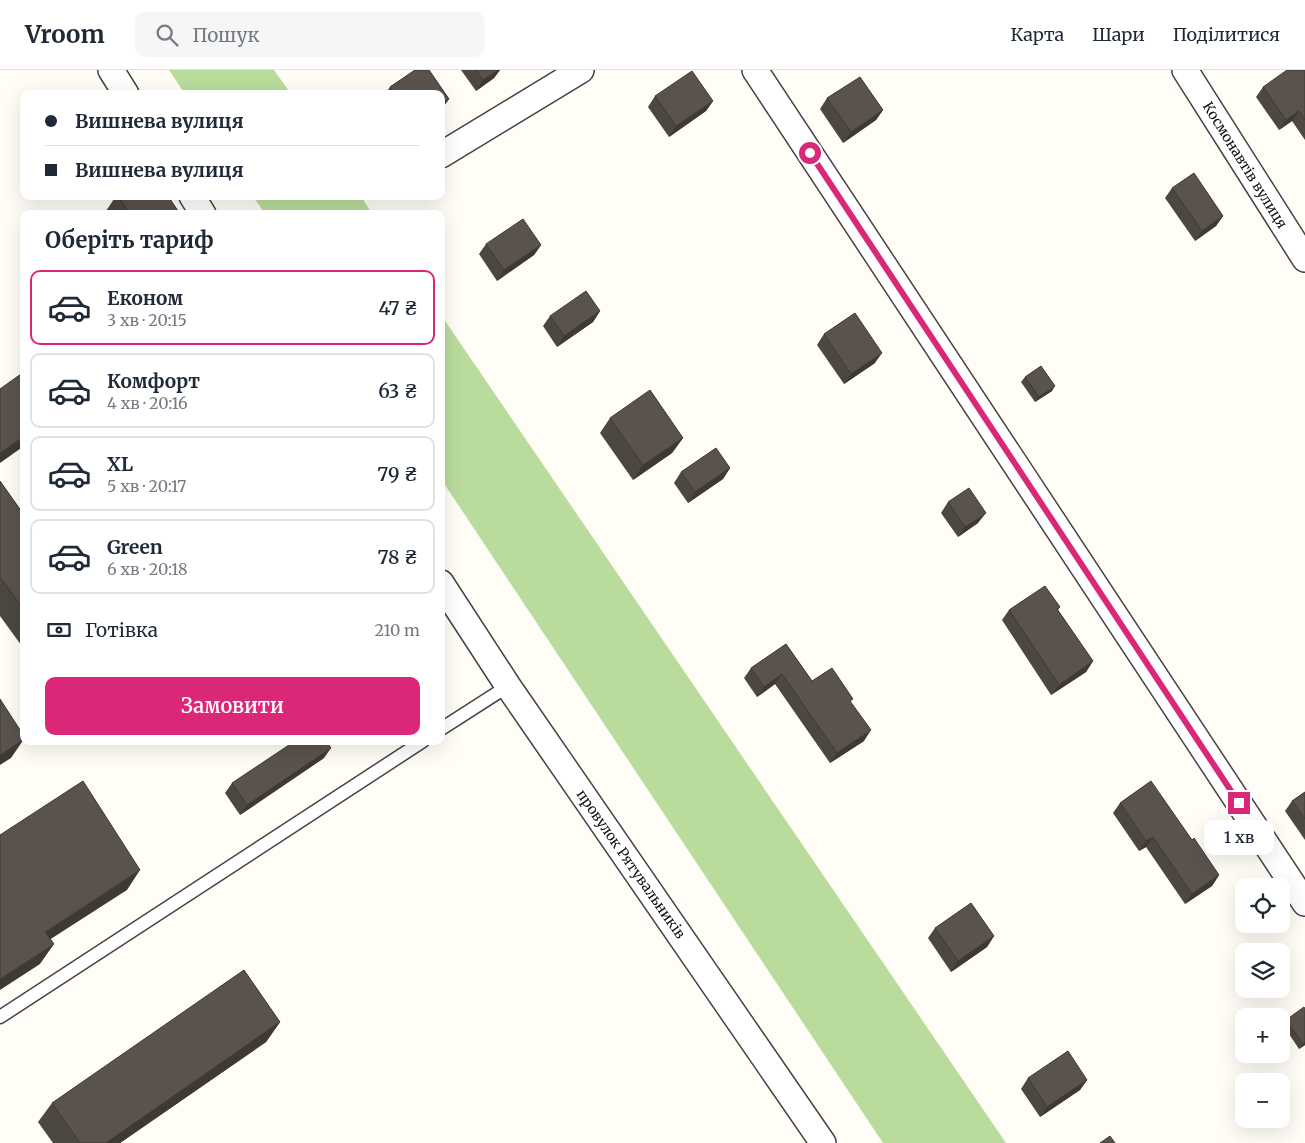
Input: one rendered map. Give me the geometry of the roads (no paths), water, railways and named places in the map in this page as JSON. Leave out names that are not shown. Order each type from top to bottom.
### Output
[{"type":"street","points":[[111,70],[124,90]]},
{"type":"street","points":[[445,153],[581,70]]},
{"type":"street","points":[[755,70],[1305,903]]},
{"type":"street","name":"Космонавтів вулиця","points":[[1186,70],[1305,259]]},
{"type":"street","name":"провулок Рятувальників","points":[[445,589],[508,686],[823,1143]]},
{"type":"lane","points":[[445,726],[508,686]]},
{"type":"lane","points":[[0,1017],[417,745]]}]
